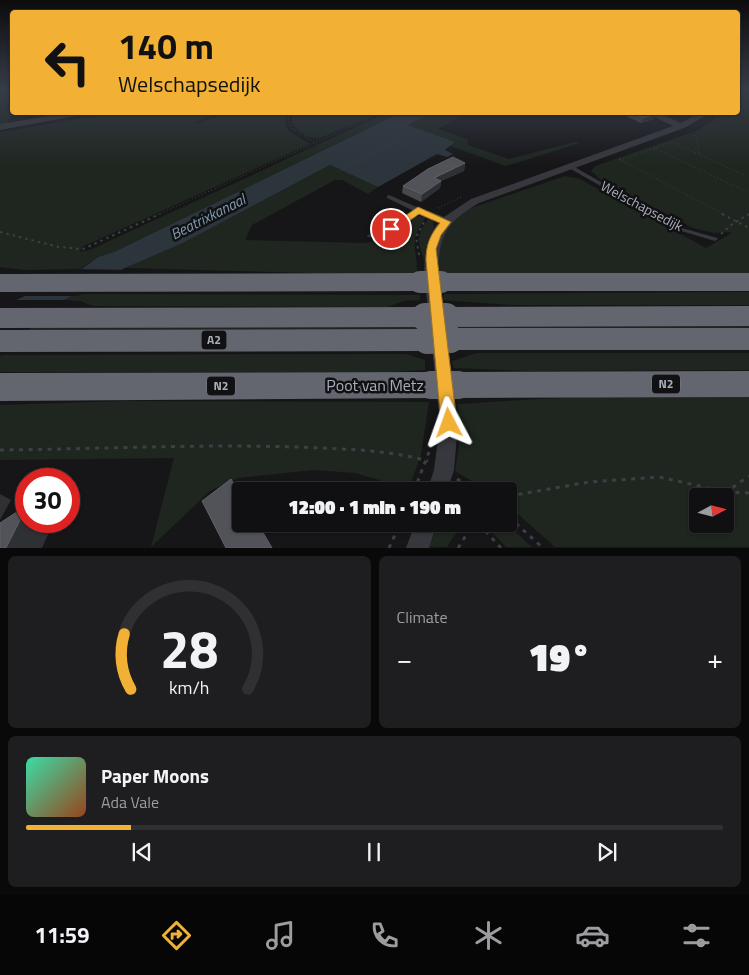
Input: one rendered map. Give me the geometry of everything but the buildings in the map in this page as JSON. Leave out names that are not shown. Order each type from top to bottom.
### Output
[{"type":"highway","points":[[0,273],[42,283]]},
{"type":"highway","points":[[0,283],[749,282]]},
{"type":"highway","name":"A2","points":[[0,341],[437,328],[749,316]]},
{"type":"highway","name":"A2","points":[[0,318],[437,328],[749,340]]},
{"type":"highway","name":"Poot van Metz","points":[[4,387],[749,384]]},
{"type":"street","points":[[0,128],[72,116]]},
{"type":"street","points":[[659,116],[684,124]]},
{"type":"street","points":[[667,116],[684,124]]},
{"type":"street","points":[[436,482],[435,465],[449,423],[432,272],[431,249],[436,234],[453,215],[475,201],[608,154],[701,116]]},
{"type":"street","points":[[424,212],[446,222]]},
{"type":"street","points":[[417,548],[423,532]]},
{"type":"lane","name":"Welschapsedijk","points":[[571,167],[680,229],[715,239]]},
{"type":"lane","points":[[390,196],[424,212]]},
{"type":"lane","points":[[370,236],[391,229],[424,212]]},
{"type":"path","points":[[289,116],[288,121],[293,129],[316,143]]},
{"type":"path","points":[[0,232],[59,246],[83,249],[375,116]]},
{"type":"path","points":[[695,135],[700,154]]},
{"type":"path","points":[[386,138],[403,145]]},
{"type":"path","points":[[338,172],[396,142]]},
{"type":"path","points":[[620,160],[672,142],[749,177]]},
{"type":"path","points":[[654,148],[749,193]]},
{"type":"path","points":[[608,154],[749,228]]},
{"type":"path","points":[[715,239],[749,214]]},
{"type":"path","points":[[0,450],[195,446],[292,447],[392,452],[435,465],[462,482]]},
{"type":"path","points":[[421,482],[435,465]]},
{"type":"path","points":[[732,488],[749,476]]},
{"type":"path","points":[[517,495],[589,482],[659,477],[708,488]]},
{"type":"path","points":[[734,492],[749,493]]},
{"type":"path","points":[[517,525],[542,548]]},
{"type":"path","points":[[389,548],[396,532]]},
{"type":"path","points":[[458,548],[468,532]]},
{"type":"path","points":[[487,532],[501,548]]},
{"type":"shaded area","points":[[0,116],[12,116],[6,124],[0,125]]},
{"type":"shaded area","points":[[99,116],[215,116],[194,122],[198,123],[220,116],[285,116],[285,125],[290,132],[310,144],[82,247],[80,252],[92,249],[380,116],[395,116],[114,252],[98,257],[80,269],[24,270],[0,267],[0,132]]},
{"type":"shaded area","points":[[292,116],[373,116],[318,139],[306,136],[295,127]]},
{"type":"shaded area","points":[[427,116],[461,116],[438,129],[467,139],[468,145],[509,159],[575,142],[580,143],[506,166],[450,146],[455,143],[408,125]]},
{"type":"shaded area","points":[[716,116],[749,116],[749,276],[439,275],[438,254],[443,235],[461,215],[471,208],[565,176],[580,179],[706,248],[732,232],[714,233],[693,228],[601,180],[591,171],[595,166],[696,131],[713,121]]},
{"type":"shaded area","points":[[330,165],[378,187],[368,194],[342,180],[335,180],[252,225],[245,240],[365,243],[379,240],[378,237],[395,231],[418,216],[426,217],[420,226],[415,240],[417,276],[125,268],[183,243]]},
{"type":"shaded area","points":[[429,218],[433,220],[434,229],[429,240],[426,265],[419,245],[419,236]]},
{"type":"shaded area","points":[[749,292],[749,305],[511,305],[443,300],[444,294]]},
{"type":"shaded area","points":[[75,294],[420,295],[420,300],[404,301],[387,307],[93,306],[80,301],[64,300]]},
{"type":"shaded area","points":[[749,323],[749,332],[449,333],[447,325]]},
{"type":"shaded area","points":[[35,325],[423,325],[424,333],[25,333]]},
{"type":"shaded area","points":[[477,353],[749,353],[749,370],[529,371],[453,368],[452,361]]},
{"type":"shaded area","points":[[406,354],[425,360],[425,370],[390,372],[0,372],[0,356],[4,355]]},
{"type":"shaded area","points":[[749,393],[749,547],[555,547],[517,513],[517,482],[473,482],[455,471],[459,446],[458,404],[537,399]]},
{"type":"shaded area","points":[[123,401],[429,402],[421,455],[411,482],[386,482],[355,473],[314,470],[238,478],[210,491],[151,547],[174,458],[0,460],[0,405]]},
{"type":"shaded area","points":[[436,532],[457,532],[447,547],[429,547]]},
{"type":"shaded area","points":[[492,532],[516,532],[532,547],[506,547]]},
{"type":"water","name":"Beatrixkanaal","points":[[395,116],[427,116],[408,125],[455,142],[445,150],[453,154],[447,157],[437,154],[378,187],[330,165],[183,243],[125,268],[64,300],[0,308],[83,268],[98,257],[114,252]]},
{"type":"pier","points":[[74,269],[129,270],[78,296],[20,296]]},
{"type":"pier","points":[[11,300],[70,300],[56,302],[45,307],[39,315],[0,333],[0,305]]},
{"type":"route","points":[[391,229],[418,210],[446,222],[436,234],[431,249],[431,260],[449,423]]}]
